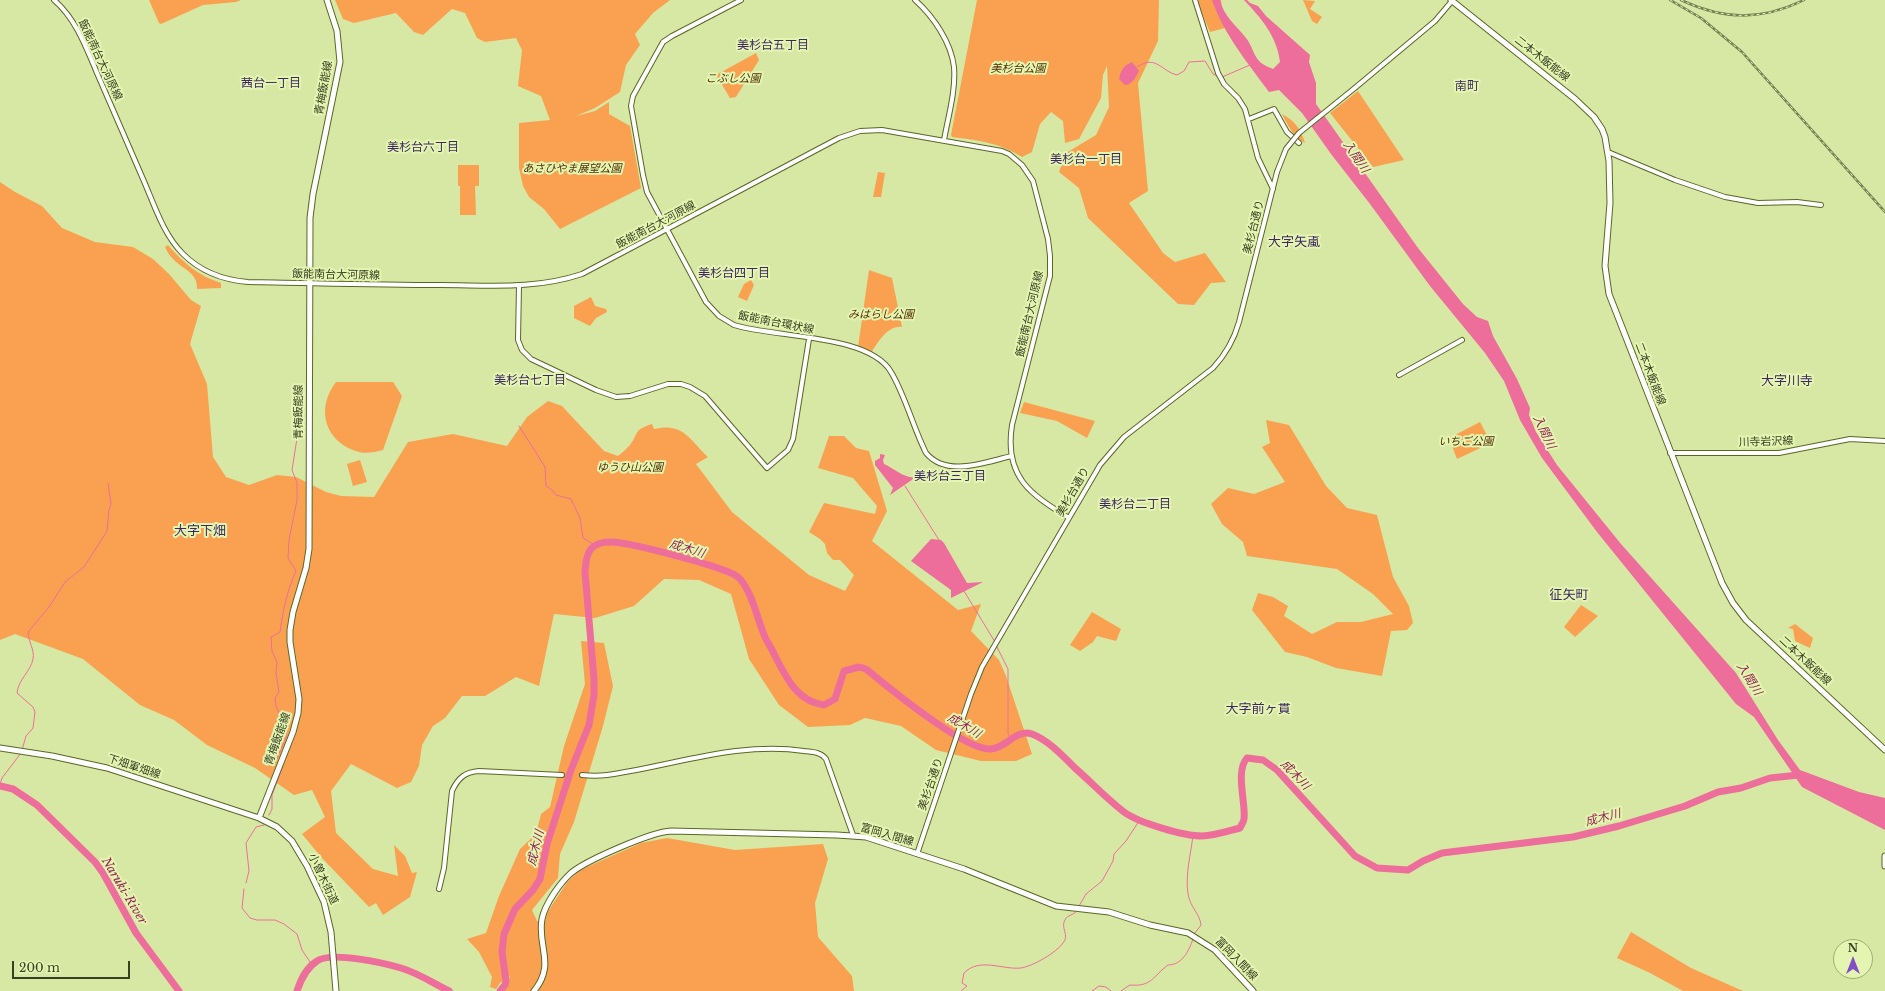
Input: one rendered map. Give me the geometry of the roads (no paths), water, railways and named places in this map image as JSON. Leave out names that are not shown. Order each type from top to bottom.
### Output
[{"type":"main road","name":"青梅飯能線","points":[[259,818],[293,732],[298,713],[299,699],[290,642],[290,630],[293,612],[306,568],[309,549],[309,283],[311,209],[340,62],[337,31],[327,0]]},
{"type":"main road","name":"二本木飯能線","points":[[1452,0],[1588,110],[1602,129],[1608,152],[1610,203],[1605,266],[1607,285],[1615,312],[1722,583],[1736,608],[1756,630],[1885,750]]},
{"type":"main road","name":"下畑軍畑線","points":[[0,748],[52,756],[107,768],[259,818]]},
{"type":"main road","name":"小曽木街道","points":[[259,818],[277,827],[297,848],[324,902],[328,912],[336,991]]},
{"type":"main road","name":"富岡入間線","points":[[534,991],[542,980],[545,970],[546,957],[541,927],[543,915],[550,901],[565,880],[576,870],[589,862],[651,835],[664,831],[852,835],[866,838],[964,869],[1056,906],[1109,912],[1150,925],[1193,935],[1221,954],[1253,991]]},
{"type":"main road","points":[[1885,856],[1885,866]]},
{"type":"street","name":"飯能南台大河原線","points":[[54,0],[70,17],[84,43],[166,229],[178,248],[198,266],[211,274],[229,280],[309,283],[519,286],[547,284],[582,274],[850,133],[865,130],[882,130],[996,149],[1015,158],[1026,170],[1033,181],[1048,239],[1050,276],[1012,425],[1010,442],[1012,456],[1021,479],[1029,490],[1043,502],[1069,518]]},
{"type":"street","name":"飯能南台環状線","points":[[741,0],[672,36],[664,42],[633,96],[631,114],[644,183],[650,199],[706,302],[719,316],[741,328],[852,345],[880,358],[892,372],[926,453],[936,462],[956,467],[1012,456]]},
{"type":"street","points":[[915,0],[935,23],[952,54],[954,69],[944,140]]},
{"type":"street","points":[[1195,0],[1211,56],[1218,74],[1221,80],[1242,105],[1249,119],[1258,158],[1273,189]]},
{"type":"street","name":"美杉台通り","points":[[917,854],[964,712],[976,681],[990,652],[1100,465],[1124,437],[1200,379],[1213,368],[1227,351],[1240,322],[1277,172],[1286,149],[1295,137],[1434,21],[1452,0]]},
{"type":"street","points":[[1249,119],[1274,109],[1287,132],[1299,143]]},
{"type":"street","points":[[1608,152],[1674,180],[1725,197],[1758,203],[1797,202],[1821,205]]},
{"type":"street","points":[[519,286],[518,340],[522,350],[531,359],[596,390],[616,397],[630,396],[668,384],[681,384],[690,387],[705,396],[767,468],[788,450],[793,439],[809,339]]},
{"type":"street","points":[[1399,375],[1462,340]]},
{"type":"street","name":"川寺岩沢線","points":[[1670,453],[1779,453],[1850,439],[1885,441]]},
{"type":"street","points":[[582,775],[606,776],[715,755],[758,749],[782,748],[818,753],[824,756],[828,764],[852,835]]},
{"type":"street","points":[[439,889],[444,868],[452,791],[456,782],[463,775],[470,772],[479,771],[562,775]]},
{"type":"waterway","points":[[1137,67],[1149,62],[1177,75],[1184,71],[1189,62],[1205,61],[1213,74],[1219,77]]},
{"type":"waterway","points":[[1222,77],[1250,65]]},
{"type":"waterway","points":[[519,426],[545,467],[546,486],[556,495],[571,499],[580,518],[583,538],[596,546]]},
{"type":"waterway","points":[[275,763],[287,735],[276,706],[275,698],[279,692],[276,673],[277,662],[272,651],[271,637],[280,632],[282,616],[290,586],[296,571],[288,558],[289,540],[297,500],[297,483],[292,470],[298,432]]},
{"type":"waterway","points":[[22,750],[26,736],[33,728],[35,712],[33,707],[17,693],[18,688],[30,668],[33,659],[33,652],[28,632],[49,607],[65,582],[84,567],[107,531],[111,504],[108,483]]},
{"type":"waterway","points":[[905,486],[939,540]]},
{"type":"waterway","name":"成木川","points":[[500,991],[505,985],[506,981],[502,952],[504,934],[515,909],[533,890],[540,879],[547,844],[571,770],[589,725],[594,695],[594,679],[585,572],[588,553],[594,546],[605,542],[623,543],[678,556],[716,567],[738,577],[747,589],[764,635],[783,671],[793,687],[806,699],[814,703],[824,705],[835,699],[844,671],[859,667],[866,669],[926,716],[962,739],[977,746],[989,749],[995,748],[1016,736],[1026,733],[1032,734],[1044,740],[1124,812],[1140,820],[1184,834],[1207,836],[1240,828],[1244,820],[1241,779],[1242,771],[1247,758],[1263,760],[1277,770],[1355,856],[1377,868],[1408,870],[1423,861],[1442,853],[1573,837],[1619,826],[1685,806],[1718,792],[1741,788],[1770,778],[1799,775]]},
{"type":"waterway","points":[[964,591],[995,642]]},
{"type":"waterway","points":[[996,645],[1008,669],[1008,734],[1012,739]]},
{"type":"waterway","points":[[0,784],[2,778],[21,753]]},
{"type":"waterway","points":[[269,815],[272,809],[272,795],[283,766]]},
{"type":"waterway","name":"Naruki-River","points":[[0,786],[13,789],[37,805],[95,862],[103,873],[136,933],[179,991]]},
{"type":"waterway","points":[[1079,906],[1086,894],[1102,881],[1113,861],[1114,854],[1126,841],[1139,821]]},
{"type":"waterway","points":[[246,883],[249,871],[246,843],[256,827],[264,825]]},
{"type":"waterway","points":[[1193,835],[1187,887],[1189,899],[1199,917],[1201,925],[1195,933]]},
{"type":"waterway","points":[[244,889],[242,908],[250,918],[257,920],[275,920],[284,924],[297,934],[302,950],[312,965]]},
{"type":"waterway","points":[[961,991],[967,986],[962,983],[964,973],[970,968],[984,965],[1021,968],[1032,965],[1050,955],[1060,947],[1065,940],[1064,923],[1066,918],[1077,911]]},
{"type":"waterway","points":[[1121,991],[1130,985],[1148,982],[1168,965],[1177,963],[1187,952],[1193,939]]},
{"type":"waterway","name":"Naruki-River","points":[[297,991],[304,974],[313,964],[324,958],[334,957],[383,963],[401,968],[419,975],[449,991]]},
{"type":"waterway","points":[[1092,991],[1099,986],[1106,987],[1111,991]]},
{"type":"railway","points":[[1670,0],[1701,18],[1742,52],[1885,212]]},
{"type":"railway","points":[[1681,0],[1697,7],[1712,11],[1742,15],[1758,15],[1773,12],[1804,0]]},
{"type":"district","name":"美杉台五丁目","points":[[773,46]]},
{"type":"district","name":"茜台一丁目","points":[[271,84]]},
{"type":"district","name":"南町","points":[[1467,87]]},
{"type":"district","name":"美杉台六丁目","points":[[423,148]]},
{"type":"district","name":"美杉台一丁目","points":[[1086,160]]},
{"type":"district","name":"大字矢颪","points":[[1294,242]]},
{"type":"district","name":"美杉台四丁目","points":[[734,274]]},
{"type":"district","name":"美杉台七丁目","points":[[530,381]]},
{"type":"district","name":"大字川寺","points":[[1787,381]]},
{"type":"district","name":"美杉台三丁目","points":[[950,477]]},
{"type":"district","name":"美杉台二丁目","points":[[1135,505]]},
{"type":"district","name":"大字下畑","points":[[200,531]]},
{"type":"district","name":"征矢町","points":[[1569,595]]},
{"type":"district","name":"大字前ヶ貫","points":[[1258,709]]},
{"type":"park label","name":"美杉台公園","points":[[1018,69]]},
{"type":"park label","name":"こぶし公園","points":[[733,79]]},
{"type":"park label","name":"あさひやま展望公園","points":[[572,169]]},
{"type":"park label","name":"みはらし公園","points":[[881,315]]},
{"type":"park label","name":"いちご公園","points":[[1466,442]]},
{"type":"park label","name":"ゆうひ山公園","points":[[630,468]]},
{"type":"water label","name":"入間川","points":[[1356,157]]},
{"type":"water label","name":"入間川","points":[[1544,432]]},
{"type":"water label","name":"入間川","points":[[1749,679]]}]
